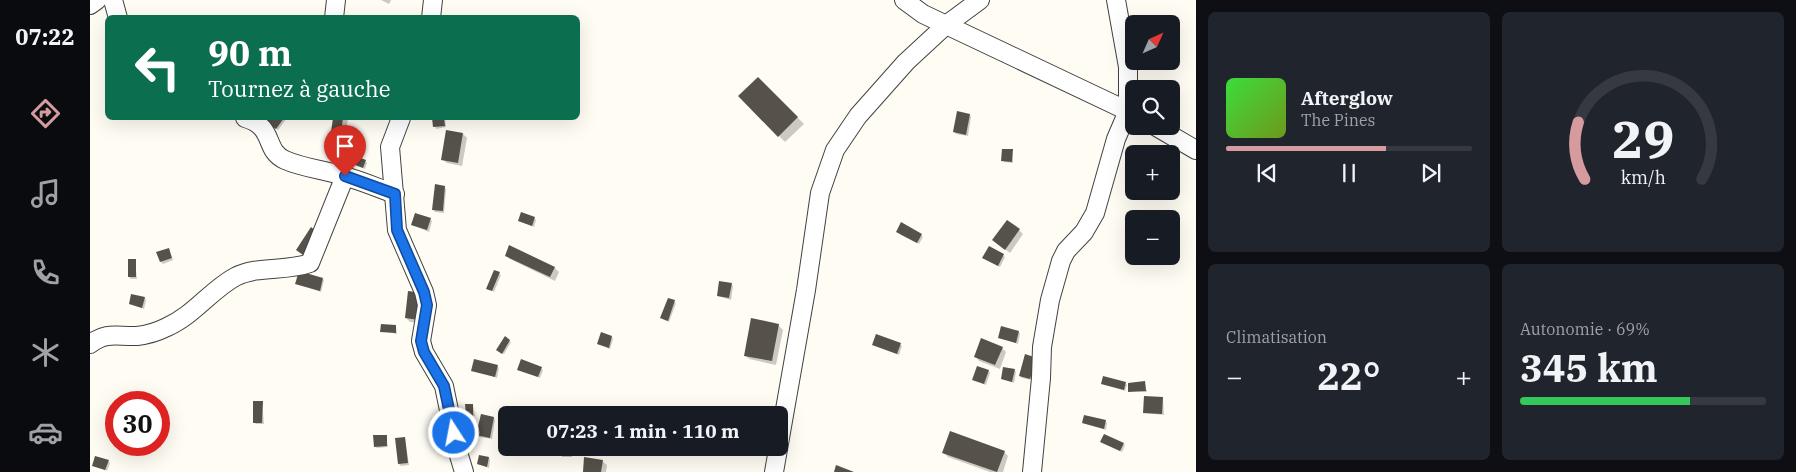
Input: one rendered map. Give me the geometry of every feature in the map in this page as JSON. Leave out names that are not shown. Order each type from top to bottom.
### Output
[{"type":"street","points":[[90,5],[97,0]]},
{"type":"street","points":[[114,0],[117,15]]},
{"type":"street","points":[[334,15],[336,0]]},
{"type":"street","points":[[431,15],[433,0]]},
{"type":"street","points":[[904,0],[923,14],[1125,109]]},
{"type":"street","points":[[774,472],[820,193],[835,150],[858,116],[906,62],[946,25],[980,0]]},
{"type":"street","points":[[1116,0],[1129,80]]},
{"type":"street","points":[[250,120],[261,124],[274,150],[286,160],[345,176],[395,194]]},
{"type":"street","points":[[400,120],[390,147],[397,230],[424,292],[427,305],[421,341],[424,352],[444,386],[463,472]]},
{"type":"street","points":[[1032,472],[1042,378],[1042,347],[1050,300],[1066,251],[1084,232],[1095,213],[1116,138],[1125,122]]},
{"type":"street","points":[[1170,135],[1196,150]]},
{"type":"street","points":[[90,344],[99,337],[107,335],[139,336],[166,327],[197,309],[234,278],[247,273],[310,263],[345,176]]},
{"type":"building","points":[[758,77],[798,117],[778,137],[738,96]]},
{"type":"building","points":[[957,111],[970,114],[966,135],[953,132]]},
{"type":"building","points":[[268,120],[283,120],[276,129],[266,123]]},
{"type":"building","points":[[333,120],[343,120],[339,148],[329,146]]},
{"type":"building","points":[[432,120],[444,120],[445,126],[433,127]]},
{"type":"building","points":[[446,130],[463,133],[458,163],[441,160]]},
{"type":"building","points":[[1002,149],[1013,149],[1012,162],[1001,161]]},
{"type":"building","points":[[353,155],[366,160],[363,168],[350,163]]},
{"type":"building","points":[[435,184],[445,186],[443,211],[432,210]]},
{"type":"building","points":[[521,212],[535,217],[532,226],[518,221]]},
{"type":"building","points":[[415,213],[431,218],[427,230],[411,225]]},
{"type":"building","points":[[1007,220],[1020,229],[1005,250],[992,240]]},
{"type":"building","points":[[901,222],[922,234],[917,243],[896,232]]},
{"type":"building","points":[[311,227],[318,233],[303,255],[296,250]]},
{"type":"building","points":[[509,245],[555,267],[550,277],[505,256]]},
{"type":"building","points":[[989,246],[1004,254],[998,266],[982,258]]},
{"type":"building","points":[[169,248],[172,258],[160,262],[156,252]]},
{"type":"building","points":[[128,259],[136,259],[136,277],[128,277]]},
{"type":"building","points":[[494,270],[500,272],[492,291],[486,289]]},
{"type":"building","points":[[299,271],[323,278],[320,291],[295,284]]},
{"type":"building","points":[[719,281],[732,283],[729,298],[717,296]]},
{"type":"building","points":[[408,291],[423,293],[419,320],[405,318]]},
{"type":"building","points":[[131,294],[145,297],[142,308],[129,304]]},
{"type":"building","points":[[668,298],[675,300],[668,321],[660,318]]},
{"type":"building","points":[[751,318],[779,324],[772,361],[744,356]]},
{"type":"building","points":[[381,324],[396,325],[396,333],[380,332]]},
{"type":"building","points":[[1001,326],[1019,331],[1016,343],[998,338]]},
{"type":"building","points":[[601,332],[612,336],[609,348],[597,344]]},
{"type":"building","points":[[876,334],[901,343],[897,354],[872,345]]},
{"type":"building","points":[[505,336],[510,340],[502,354],[496,350]]},
{"type":"building","points":[[981,338],[1003,347],[995,365],[974,357]]},
{"type":"building","points":[[1025,354],[1037,358],[1030,379],[1019,376]]},
{"type":"building","points":[[474,359],[498,365],[495,377],[471,371]]},
{"type":"building","points":[[521,359],[542,367],[538,377],[517,370]]},
{"type":"building","points":[[977,366],[989,370],[984,384],[972,380]]},
{"type":"building","points":[[1003,367],[1015,369],[1012,382],[1001,379]]},
{"type":"building","points":[[1103,376],[1126,382],[1124,390],[1101,384]]},
{"type":"building","points":[[1145,381],[1146,391],[1128,392],[1128,383]]},
{"type":"building","points":[[1144,396],[1163,397],[1162,414],[1143,413]]},
{"type":"building","points":[[253,401],[263,401],[262,423],[253,423]]},
{"type":"building","points":[[465,404],[473,404],[473,415],[466,415]]},
{"type":"building","points":[[481,414],[494,417],[490,438],[476,435]]},
{"type":"building","points":[[1084,415],[1106,420],[1104,429],[1082,423]]},
{"type":"building","points":[[950,431],[1005,451],[997,472],[942,453]]},
{"type":"building","points":[[1104,434],[1124,443],[1120,451],[1100,442]]},
{"type":"building","points":[[373,435],[387,435],[387,446],[374,447]]},
{"type":"building","points":[[405,437],[408,463],[398,464],[395,438]]},
{"type":"building","points":[[479,455],[489,457],[487,467],[477,464]]},
{"type":"building","points":[[95,456],[109,460],[105,470],[92,466]]},
{"type":"building","points":[[584,457],[603,460],[601,472],[583,472]]},
{"type":"building","points":[[836,465],[854,472],[834,472]]},
{"type":"route","points":[[345,176],[395,194],[397,230],[424,292],[427,305],[421,341],[424,352],[434,366],[444,386],[454,433]]}]
